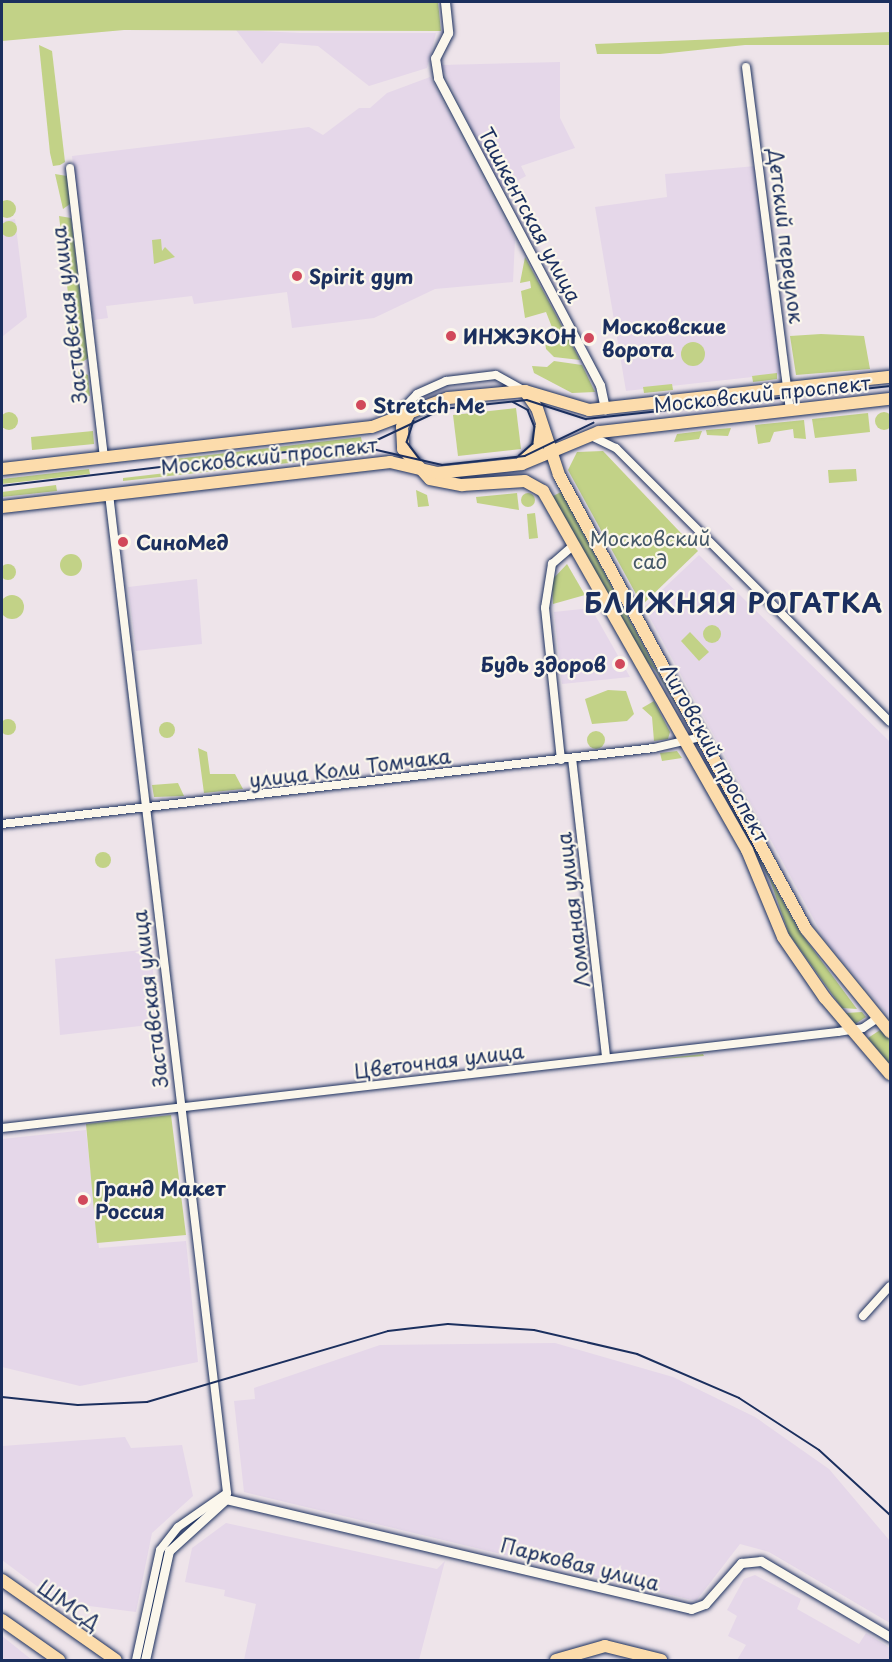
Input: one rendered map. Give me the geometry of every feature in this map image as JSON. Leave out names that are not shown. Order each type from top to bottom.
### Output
[{"type":"main road","name":"Московский проспект","points":[[2,470],[392,420],[438,400],[525,391],[571,408],[605,409],[891,377]]},
{"type":"main road","name":"Лиговский проспект","points":[[525,391],[541,420],[551,454],[701,737],[822,954],[891,1032]]},
{"type":"main road","name":"Московский проспект","points":[[2,507],[390,462],[421,471],[513,465],[551,454],[587,435],[891,399]]},
{"type":"main road","points":[[410,411],[401,442],[421,471]]},
{"type":"main road","points":[[513,465],[537,448],[541,420]]},
{"type":"main road","name":"Лиговский проспект","points":[[421,471],[452,484],[532,483],[573,546],[689,743],[755,866],[783,937],[852,1030],[891,1074]]},
{"type":"main road","name":"ШМСД","points":[[2,1580],[116,1660]]},
{"type":"main road","points":[[2,1620],[51,1660]]},
{"type":"main road","points":[[556,1660],[605,1646],[661,1660]]},
{"type":"main road","points":[[39,1650],[59,1660]]},
{"type":"street","name":"Ташкентская улица","points":[[445,2],[448,33],[435,70],[600,385],[605,409]]},
{"type":"street","name":"Детский переулок","points":[[746,67],[790,410]]},
{"type":"street","name":"Заставская улица","points":[[70,168],[104,457]]},
{"type":"street","name":"Московский проспект","points":[[392,420],[417,394],[436,384],[496,375],[525,391]]},
{"type":"street","points":[[616,448],[619,430]]},
{"type":"street","points":[[587,435],[616,448],[891,722]]},
{"type":"street","name":"Заставская улица","points":[[109,494],[226,1499]]},
{"type":"street","points":[[561,760],[545,608],[552,564],[573,546]]},
{"type":"street","name":"улица Коли Томчака","points":[[2,824],[561,760],[689,743],[701,737]]},
{"type":"street","name":"Ломаная улица","points":[[572,758],[606,1058]]},
{"type":"street","name":"Цветочная улица","points":[[2,1128],[852,1030],[878,1018]]},
{"type":"street","points":[[862,1316],[891,1286]]},
{"type":"street","points":[[136,1660],[160,1550],[178,1527],[226,1499]]},
{"type":"street","points":[[145,1660],[169,1551],[226,1499]]},
{"type":"street","name":"Парковая улица","points":[[226,1499],[691,1609],[705,1604],[741,1563],[760,1561],[891,1637]]},
{"type":"shaded area","points":[[236,30],[300,33],[436,33],[427,68],[369,86],[318,46],[280,43],[262,64]]},
{"type":"shaded area","points":[[560,62],[560,118],[575,148],[521,166],[526,176],[501,190],[441,65]]},
{"type":"shaded area","points":[[430,77],[515,240],[513,282],[435,289],[374,318],[292,328],[287,292],[194,304],[192,296],[106,306],[108,318],[94,320],[72,156],[309,127],[323,135],[359,108],[370,108],[387,93]]},
{"type":"shaded area","points":[[756,166],[781,374],[626,391],[595,207],[667,197],[665,174]]},
{"type":"shaded area","points":[[15,219],[27,317],[3,336],[2,353],[2,221]]},
{"type":"shaded area","points":[[699,555],[890,742],[890,1017],[825,940],[644,607]]},
{"type":"shaded area","points":[[197,579],[202,644],[136,651],[128,587]]},
{"type":"shaded area","points":[[591,608],[630,677],[562,684],[554,612]]},
{"type":"shaded area","points":[[151,949],[158,1024],[60,1035],[55,959]]},
{"type":"shaded area","points":[[86,1130],[99,1248],[186,1241],[198,1362],[80,1386],[2,1367],[2,1139]]},
{"type":"shaded area","points":[[555,1343],[673,1377],[755,1417],[829,1469],[890,1541],[890,1623],[769,1552],[740,1544],[696,1601],[244,1492],[234,1401],[255,1399],[254,1388],[380,1345]]},
{"type":"shaded area","points":[[125,1437],[131,1448],[182,1445],[193,1496],[152,1533],[136,1612],[58,1602],[2,1560],[2,1446]]},
{"type":"shaded area","points":[[226,1523],[437,1569],[445,1561],[419,1660],[244,1660],[256,1604],[224,1596],[225,1590],[185,1582],[192,1548]]},
{"type":"shaded area","points":[[755,1575],[801,1599],[797,1609],[859,1644],[866,1633],[890,1648],[890,1660],[737,1660],[746,1645],[728,1636],[737,1616],[727,1610],[744,1579]]},
{"type":"shaded area","points":[[2,1636],[32,1660],[2,1660]]},
{"type":"green space","points":[[2,2],[438,2],[441,31],[124,30],[2,41]]},
{"type":"green space","points":[[890,32],[890,45],[745,45],[660,54],[597,54],[595,44]]},
{"type":"green space","points":[[39,45],[52,51],[65,162],[60,165],[53,166],[50,153]]},
{"type":"green space","points":[[55,174],[67,176],[70,204],[63,209]]},
{"type":"green space","points":[[7,200],[13,203],[16,209],[13,215],[7,218],[1,215],[-2,209],[1,203]]},
{"type":"green space","points":[[59,216],[71,218],[88,358],[81,363],[76,362]]},
{"type":"green space","points":[[6,221],[12,221],[17,229],[15,235],[6,237],[1,232],[1,226]]},
{"type":"green space","points":[[161,239],[162,251],[165,247],[175,257],[154,264],[152,240]]},
{"type":"green space","points":[[525,257],[580,360],[554,357],[546,349],[545,342],[557,340],[546,312],[525,318],[521,291],[531,288],[530,281],[520,283]]},
{"type":"green space","points":[[821,334],[864,336],[870,369],[796,375],[790,336]]},
{"type":"green space","points":[[693,342],[702,345],[705,354],[702,363],[693,366],[684,363],[681,354],[684,345]]},
{"type":"green space","points":[[554,361],[582,365],[595,392],[572,393],[534,373],[532,366],[547,367]]},
{"type":"green space","points":[[78,371],[88,375],[90,396],[81,397]]},
{"type":"green space","points":[[777,373],[777,379],[753,382],[752,376]]},
{"type":"green space","points":[[672,384],[673,390],[644,393],[643,387]]},
{"type":"green space","points":[[516,408],[521,449],[458,456],[453,415]]},
{"type":"green space","points":[[9,412],[17,417],[18,421],[13,429],[9,430],[1,425],[0,421],[5,413]]},
{"type":"green space","points":[[884,412],[890,415],[893,421],[890,427],[884,430],[878,427],[875,421],[878,415]]},
{"type":"green space","points":[[868,413],[870,432],[815,438],[812,419]]},
{"type":"green space","points":[[804,420],[806,439],[794,438],[793,429],[774,432],[770,442],[758,444],[755,425]]},
{"type":"green space","points":[[731,428],[728,436],[707,435],[706,430]]},
{"type":"green space","points":[[93,431],[94,444],[32,450],[31,437]]},
{"type":"green space","points":[[702,431],[699,439],[674,442],[677,434]]},
{"type":"green space","points":[[361,437],[362,442],[176,464],[175,459]]},
{"type":"green space","points":[[363,450],[363,455],[123,481],[123,478]]},
{"type":"green space","name":"Московский сад","points":[[603,451],[698,551],[642,605],[568,470],[577,452]]},
{"type":"green space","points":[[89,469],[90,474],[2,484],[2,479]]},
{"type":"green space","points":[[856,469],[857,481],[829,483],[828,470]]},
{"type":"green space","points":[[56,485],[57,491],[2,497],[2,492]]},
{"type":"green space","points":[[416,490],[427,495],[429,506],[418,507]]},
{"type":"green space","points":[[561,492],[686,722],[656,671],[634,648],[551,497]]},
{"type":"green space","points":[[517,493],[519,510],[477,503],[476,497]]},
{"type":"green space","points":[[528,493],[533,495],[535,500],[533,505],[528,507],[523,505],[521,500],[523,495]]},
{"type":"green space","points":[[535,513],[538,538],[529,539],[527,514]]},
{"type":"green space","points":[[71,554],[79,557],[82,565],[79,573],[71,576],[63,573],[60,565],[63,557]]},
{"type":"green space","points":[[8,564],[16,572],[8,580],[0,572]]},
{"type":"green space","points":[[567,564],[585,595],[553,604],[552,580]]},
{"type":"green space","points":[[12,595],[21,598],[24,607],[21,616],[12,619],[3,616],[0,607],[3,598]]},
{"type":"green space","points":[[712,625],[718,628],[721,634],[718,640],[712,643],[706,640],[703,634],[706,628]]},
{"type":"green space","points":[[690,632],[709,652],[699,661],[681,641]]},
{"type":"green space","points":[[608,690],[626,691],[634,714],[627,721],[592,724],[585,699]]},
{"type":"green space","points":[[654,701],[670,732],[668,739],[654,741],[652,717],[642,708]]},
{"type":"green space","points":[[5,719],[11,719],[16,727],[14,733],[5,735],[0,730],[0,724]]},
{"type":"green space","points":[[167,722],[173,724],[175,730],[173,736],[167,738],[161,736],[159,730],[161,724]]},
{"type":"green space","points":[[596,731],[602,734],[605,740],[602,746],[596,749],[590,746],[587,740],[590,734]]},
{"type":"green space","points":[[198,748],[207,752],[210,774],[235,774],[243,789],[204,793]]},
{"type":"green space","points":[[677,751],[682,758],[662,761],[660,753]]},
{"type":"green space","points":[[700,751],[800,932],[857,1009],[842,1008],[789,934],[770,880]]},
{"type":"green space","points":[[178,783],[184,796],[154,797],[152,785]]},
{"type":"green space","points":[[103,852],[109,854],[111,860],[109,866],[103,868],[97,866],[95,860],[97,854]]},
{"type":"green space","points":[[862,1012],[866,1017],[855,1024],[846,1013]]},
{"type":"green space","points":[[880,1030],[890,1040],[890,1065],[868,1038]]},
{"type":"green space","points":[[703,1054],[704,1056],[647,1060]]},
{"type":"green space","points":[[171,1115],[186,1235],[97,1243],[86,1124]]},
{"type":"tram line","points":[[2,486],[373,442],[443,409],[527,400],[586,419],[890,386]]},
{"type":"tram line","points":[[513,402],[528,410],[535,427],[533,444],[519,456]]},
{"type":"tram line","points":[[414,421],[407,442],[420,459]]},
{"type":"tram line","points":[[368,448],[442,465],[525,456],[593,423]]},
{"type":"railway","points":[[2,1397],[78,1405],[147,1402],[388,1331],[448,1324],[534,1330],[637,1354],[739,1398],[819,1450],[890,1515]]},
{"type":"place","name":"Spirit gym","points":[[297,276]]},
{"type":"place","name":"ИНЖЭКОН","points":[[451,336]]},
{"type":"place","name":"Московские ворота","points":[[589,338]]},
{"type":"place","name":"Stretch Me","points":[[361,405]]},
{"type":"place","name":"СиноМед","points":[[123,542]]},
{"type":"place","name":"Будь здоров","points":[[620,664]]},
{"type":"place","name":"Гранд Макет Россия","points":[[83,1200]]},
{"type":"district","name":"БЛИЖНЯЯ РОГАТКА","points":[[734,603]]}]
